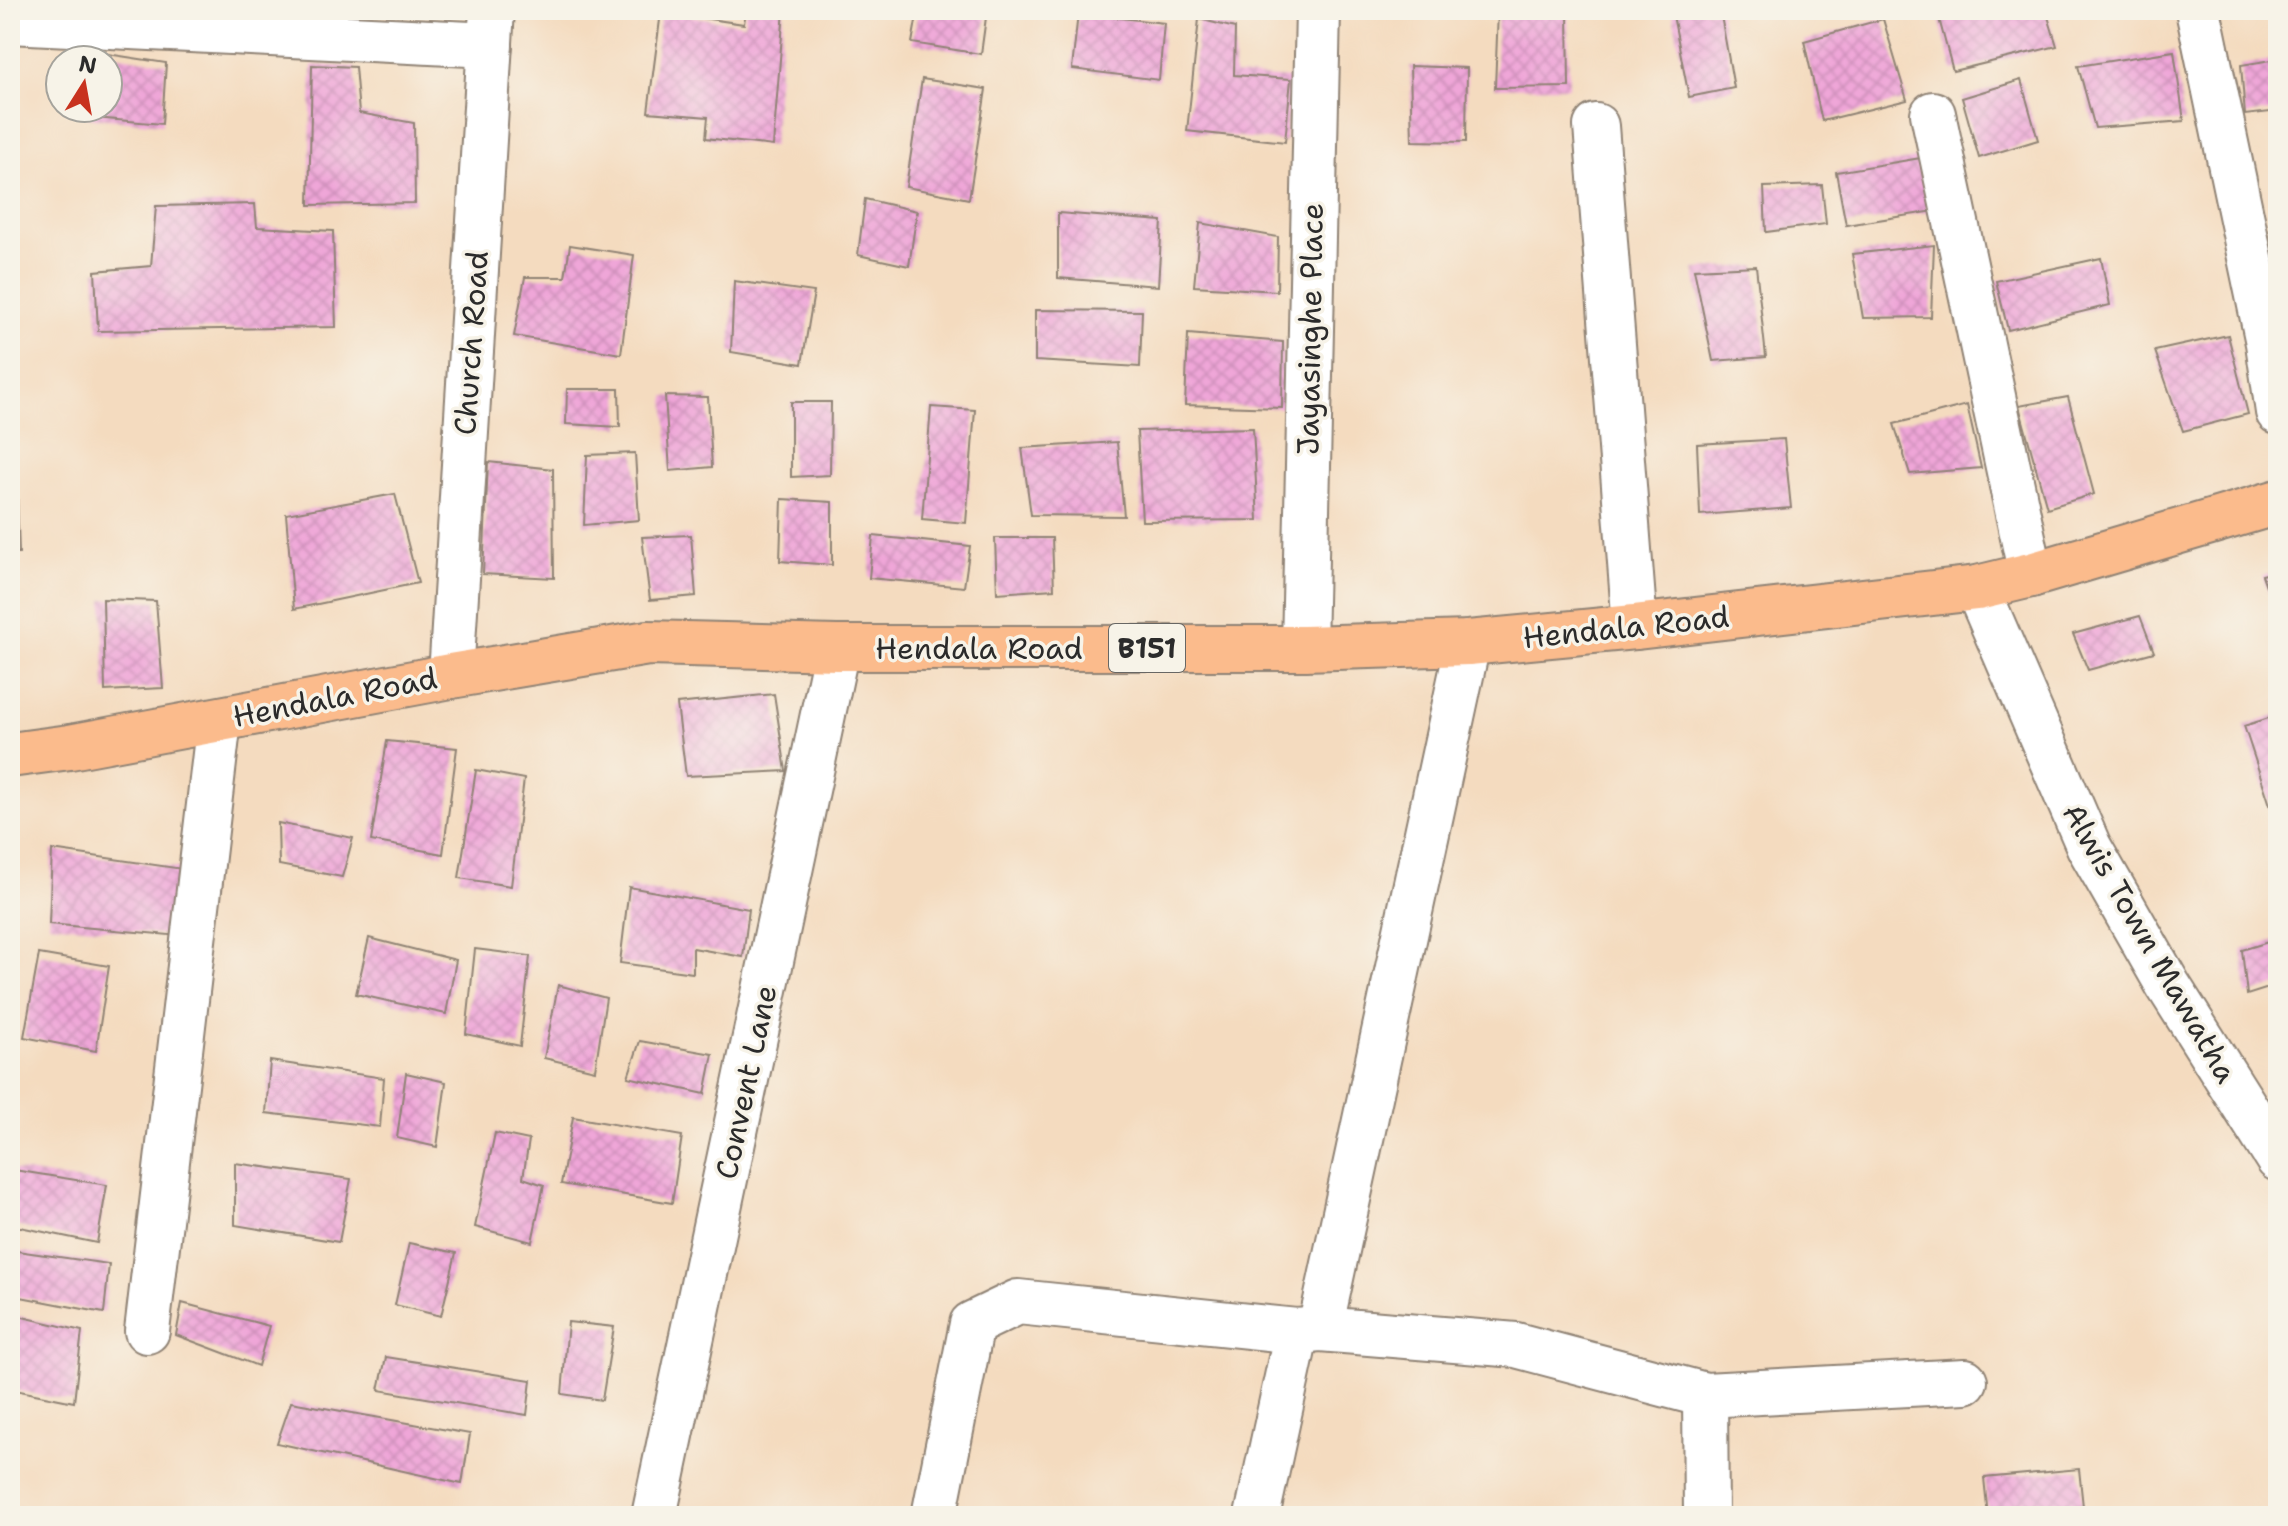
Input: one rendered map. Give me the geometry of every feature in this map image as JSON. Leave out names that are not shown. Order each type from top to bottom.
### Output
[{"type":"main road","name":"Hendala Road","points":[[10,755],[70,747],[451,676],[648,643],[837,648],[1304,648],[1468,643],[1635,627],[1977,588],[2278,502]]},
{"type":"street","name":"Jayasinghe Place","points":[[1304,648],[1318,10]]},
{"type":"street","points":[[2198,10],[2268,343],[2278,412]]},
{"type":"street","points":[[10,21],[491,28]]},
{"type":"street","name":"Church Road","points":[[451,676],[491,28]]},
{"type":"street","points":[[1933,114],[2031,575]]},
{"type":"street","points":[[1596,126],[1635,627]]},
{"type":"street","name":"Alwis Town Mawatha","points":[[1977,588],[2089,847],[2168,985],[2278,1159]]},
{"type":"street","points":[[1257,1516],[1308,1330],[1468,643]]},
{"type":"street","name":"Convent Lane","points":[[654,1516],[837,648]]},
{"type":"street","points":[[147,1331],[219,720]]},
{"type":"street","points":[[934,1516],[972,1324],[1018,1302],[1308,1330],[1516,1345],[1705,1395],[1965,1381]]},
{"type":"street","points":[[1705,1395],[1706,1516]]},
{"type":"building","points":[[746,10],[784,10],[773,146],[706,138],[708,117],[648,112],[661,12],[744,24]]},
{"type":"building","points":[[918,10],[987,10],[981,54],[912,43]]},
{"type":"building","points":[[1498,10],[1568,10],[1569,87],[1495,88]]},
{"type":"building","points":[[1672,10],[1720,10],[1734,88],[1689,97]]},
{"type":"building","points":[[1962,10],[2046,10],[2057,46],[1953,71],[1938,15]]},
{"type":"building","points":[[1078,13],[1164,23],[1159,80],[1072,69]]},
{"type":"building","points":[[1199,19],[1235,28],[1234,75],[1291,79],[1285,142],[1187,131]]},
{"type":"building","points":[[1883,19],[1907,100],[1822,121],[1804,41]]},
{"type":"building","points":[[2174,51],[2184,121],[2095,128],[2078,66]]},
{"type":"building","points":[[124,57],[166,63],[162,124],[124,121]]},
{"type":"building","points":[[2278,59],[2278,111],[2245,115],[2241,65]]},
{"type":"building","points":[[312,65],[355,67],[359,113],[414,123],[415,203],[309,205]]},
{"type":"building","points":[[1410,66],[1467,68],[1466,142],[1412,141]]},
{"type":"building","points":[[922,79],[986,89],[969,199],[906,187]]},
{"type":"building","points":[[2021,80],[2038,140],[1979,158],[1962,98]]},
{"type":"building","points":[[1927,157],[1935,211],[1846,225],[1836,172]]},
{"type":"building","points":[[1822,185],[1826,224],[1766,232],[1764,187]]},
{"type":"building","points":[[865,199],[917,211],[909,266],[858,255]]},
{"type":"building","points":[[255,204],[257,227],[333,231],[336,327],[98,331],[95,271],[151,266],[156,206]]},
{"type":"building","points":[[1058,213],[1162,221],[1158,286],[1058,278]]},
{"type":"building","points":[[1200,223],[1278,237],[1277,291],[1194,286]]},
{"type":"building","points":[[570,245],[634,255],[621,354],[514,336],[525,277],[565,277]]},
{"type":"building","points":[[1934,245],[1931,317],[1863,318],[1852,254]]},
{"type":"building","points":[[2101,258],[2110,305],[2008,330],[1996,281]]},
{"type":"building","points":[[1756,266],[1766,357],[1713,361],[1694,269]]},
{"type":"building","points":[[734,281],[814,292],[802,364],[731,352]]},
{"type":"building","points":[[1035,310],[1142,311],[1140,367],[1035,361]]},
{"type":"building","points":[[1188,334],[1283,342],[1282,408],[1185,405]]},
{"type":"building","points":[[2228,335],[2248,414],[2183,431],[2155,351]]},
{"type":"building","points":[[567,389],[619,389],[620,427],[566,424]]},
{"type":"building","points":[[665,396],[708,397],[712,467],[670,471]]},
{"type":"building","points":[[2068,397],[2094,494],[2047,508],[2019,406]]},
{"type":"building","points":[[791,402],[831,402],[830,475],[791,477]]},
{"type":"building","points":[[1967,405],[1981,468],[1910,474],[1894,424]]},
{"type":"building","points":[[931,407],[975,410],[966,523],[922,519]]},
{"type":"building","points":[[1253,428],[1258,520],[1142,521],[1137,431]]},
{"type":"building","points":[[1784,439],[1791,508],[1700,515],[1697,444]]},
{"type":"building","points":[[1117,442],[1124,516],[1031,515],[1022,448]]},
{"type":"building","points":[[635,453],[639,520],[584,525],[587,455]]},
{"type":"building","points":[[488,462],[553,469],[554,578],[483,574]]},
{"type":"building","points":[[17,492],[19,553],[10,553],[10,493]]},
{"type":"building","points":[[395,494],[418,583],[294,609],[286,514]]},
{"type":"building","points":[[782,499],[832,502],[832,565],[780,561]]},
{"type":"building","points":[[691,535],[696,596],[650,600],[642,537]]},
{"type":"building","points":[[873,536],[970,546],[964,587],[869,578]]},
{"type":"building","points":[[995,538],[1052,538],[1054,589],[997,593]]},
{"type":"building","points":[[2278,571],[2278,619],[2262,575]]},
{"type":"building","points":[[103,599],[156,601],[163,688],[105,691]]},
{"type":"building","points":[[2140,616],[2154,652],[2088,670],[2073,634]]},
{"type":"building","points":[[774,694],[786,771],[686,776],[677,704]]},
{"type":"building","points":[[2278,715],[2278,819],[2275,820],[2244,726]]},
{"type":"building","points":[[387,741],[457,748],[443,854],[371,841]]},
{"type":"building","points":[[476,770],[524,779],[511,886],[459,878]]},
{"type":"building","points":[[278,823],[353,838],[342,877],[279,865]]},
{"type":"building","points":[[52,850],[183,869],[180,936],[49,924]]},
{"type":"building","points":[[629,887],[749,909],[743,957],[693,948],[693,973],[620,963]]},
{"type":"building","points":[[369,938],[456,960],[446,1014],[356,994]]},
{"type":"building","points":[[2278,939],[2278,985],[2247,995],[2242,950]]},
{"type":"building","points":[[475,949],[530,956],[520,1046],[466,1034]]},
{"type":"building","points":[[39,954],[109,966],[96,1051],[24,1037]]},
{"type":"building","points":[[558,985],[606,998],[595,1070],[544,1058]]},
{"type":"building","points":[[640,1041],[713,1054],[705,1094],[628,1077]]},
{"type":"building","points":[[270,1061],[384,1078],[380,1127],[266,1113]]},
{"type":"building","points":[[406,1073],[446,1082],[437,1147],[397,1138]]},
{"type":"building","points":[[573,1117],[682,1136],[672,1203],[561,1184]]},
{"type":"building","points":[[495,1133],[529,1140],[523,1178],[544,1185],[532,1242],[475,1227]]},
{"type":"building","points":[[235,1163],[351,1179],[339,1242],[235,1225]]},
{"type":"building","points":[[14,1170],[107,1185],[97,1243],[10,1225],[10,1187]]},
{"type":"building","points":[[409,1243],[456,1253],[441,1316],[395,1305]]},
{"type":"building","points":[[10,1250],[109,1264],[104,1313],[10,1295]]},
{"type":"building","points":[[182,1303],[269,1326],[258,1366],[176,1335]]},
{"type":"building","points":[[10,1314],[82,1331],[74,1402],[10,1389]]},
{"type":"building","points":[[568,1322],[614,1327],[602,1400],[562,1394]]},
{"type":"building","points":[[386,1357],[531,1380],[527,1415],[379,1390]]},
{"type":"building","points":[[291,1402],[470,1434],[462,1484],[277,1443]]},
{"type":"building","points":[[2079,1469],[2084,1516],[1988,1516],[1984,1478]]}]
